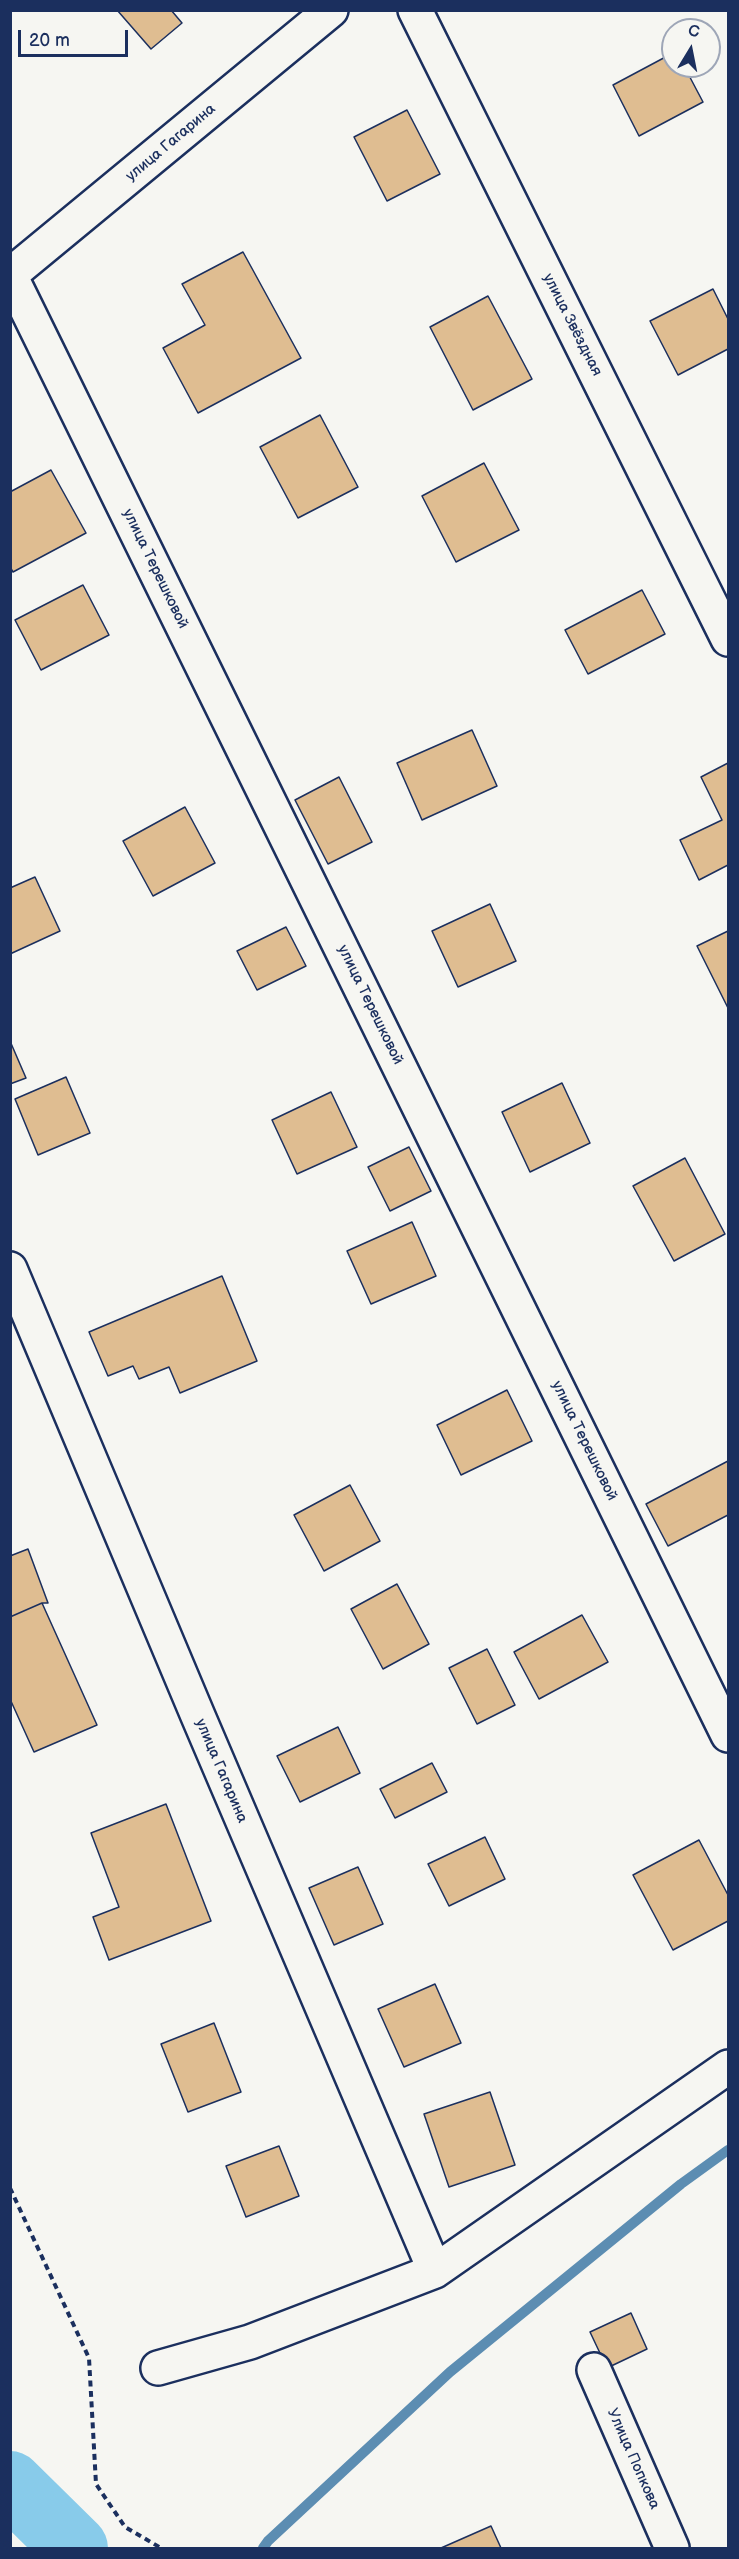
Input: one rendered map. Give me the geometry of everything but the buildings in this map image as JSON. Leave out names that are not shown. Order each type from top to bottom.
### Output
[{"type":"street","name":"улица Гагарина","points":[[10,275],[331,10]]},
{"type":"street","name":"улица Звёздная","points":[[415,10],[729,639]]},
{"type":"street","name":"улица Терешковой","points":[[10,275],[729,1735]]},
{"type":"street","name":"улица Гагарина","points":[[10,1269],[435,2271]]},
{"type":"street","points":[[158,2368],[250,2342],[435,2271],[729,2067]]},
{"type":"street","name":"Улица Попкова","points":[[594,2370],[672,2548]]},
{"type":"path","points":[[10,2188],[89,2358],[96,2484],[125,2527],[161,2548]]},
{"type":"waterway","points":[[263,2548],[450,2372],[681,2184],[728,2150]]},
{"type":"waterway","points":[[10,2484],[75,2548]]}]
